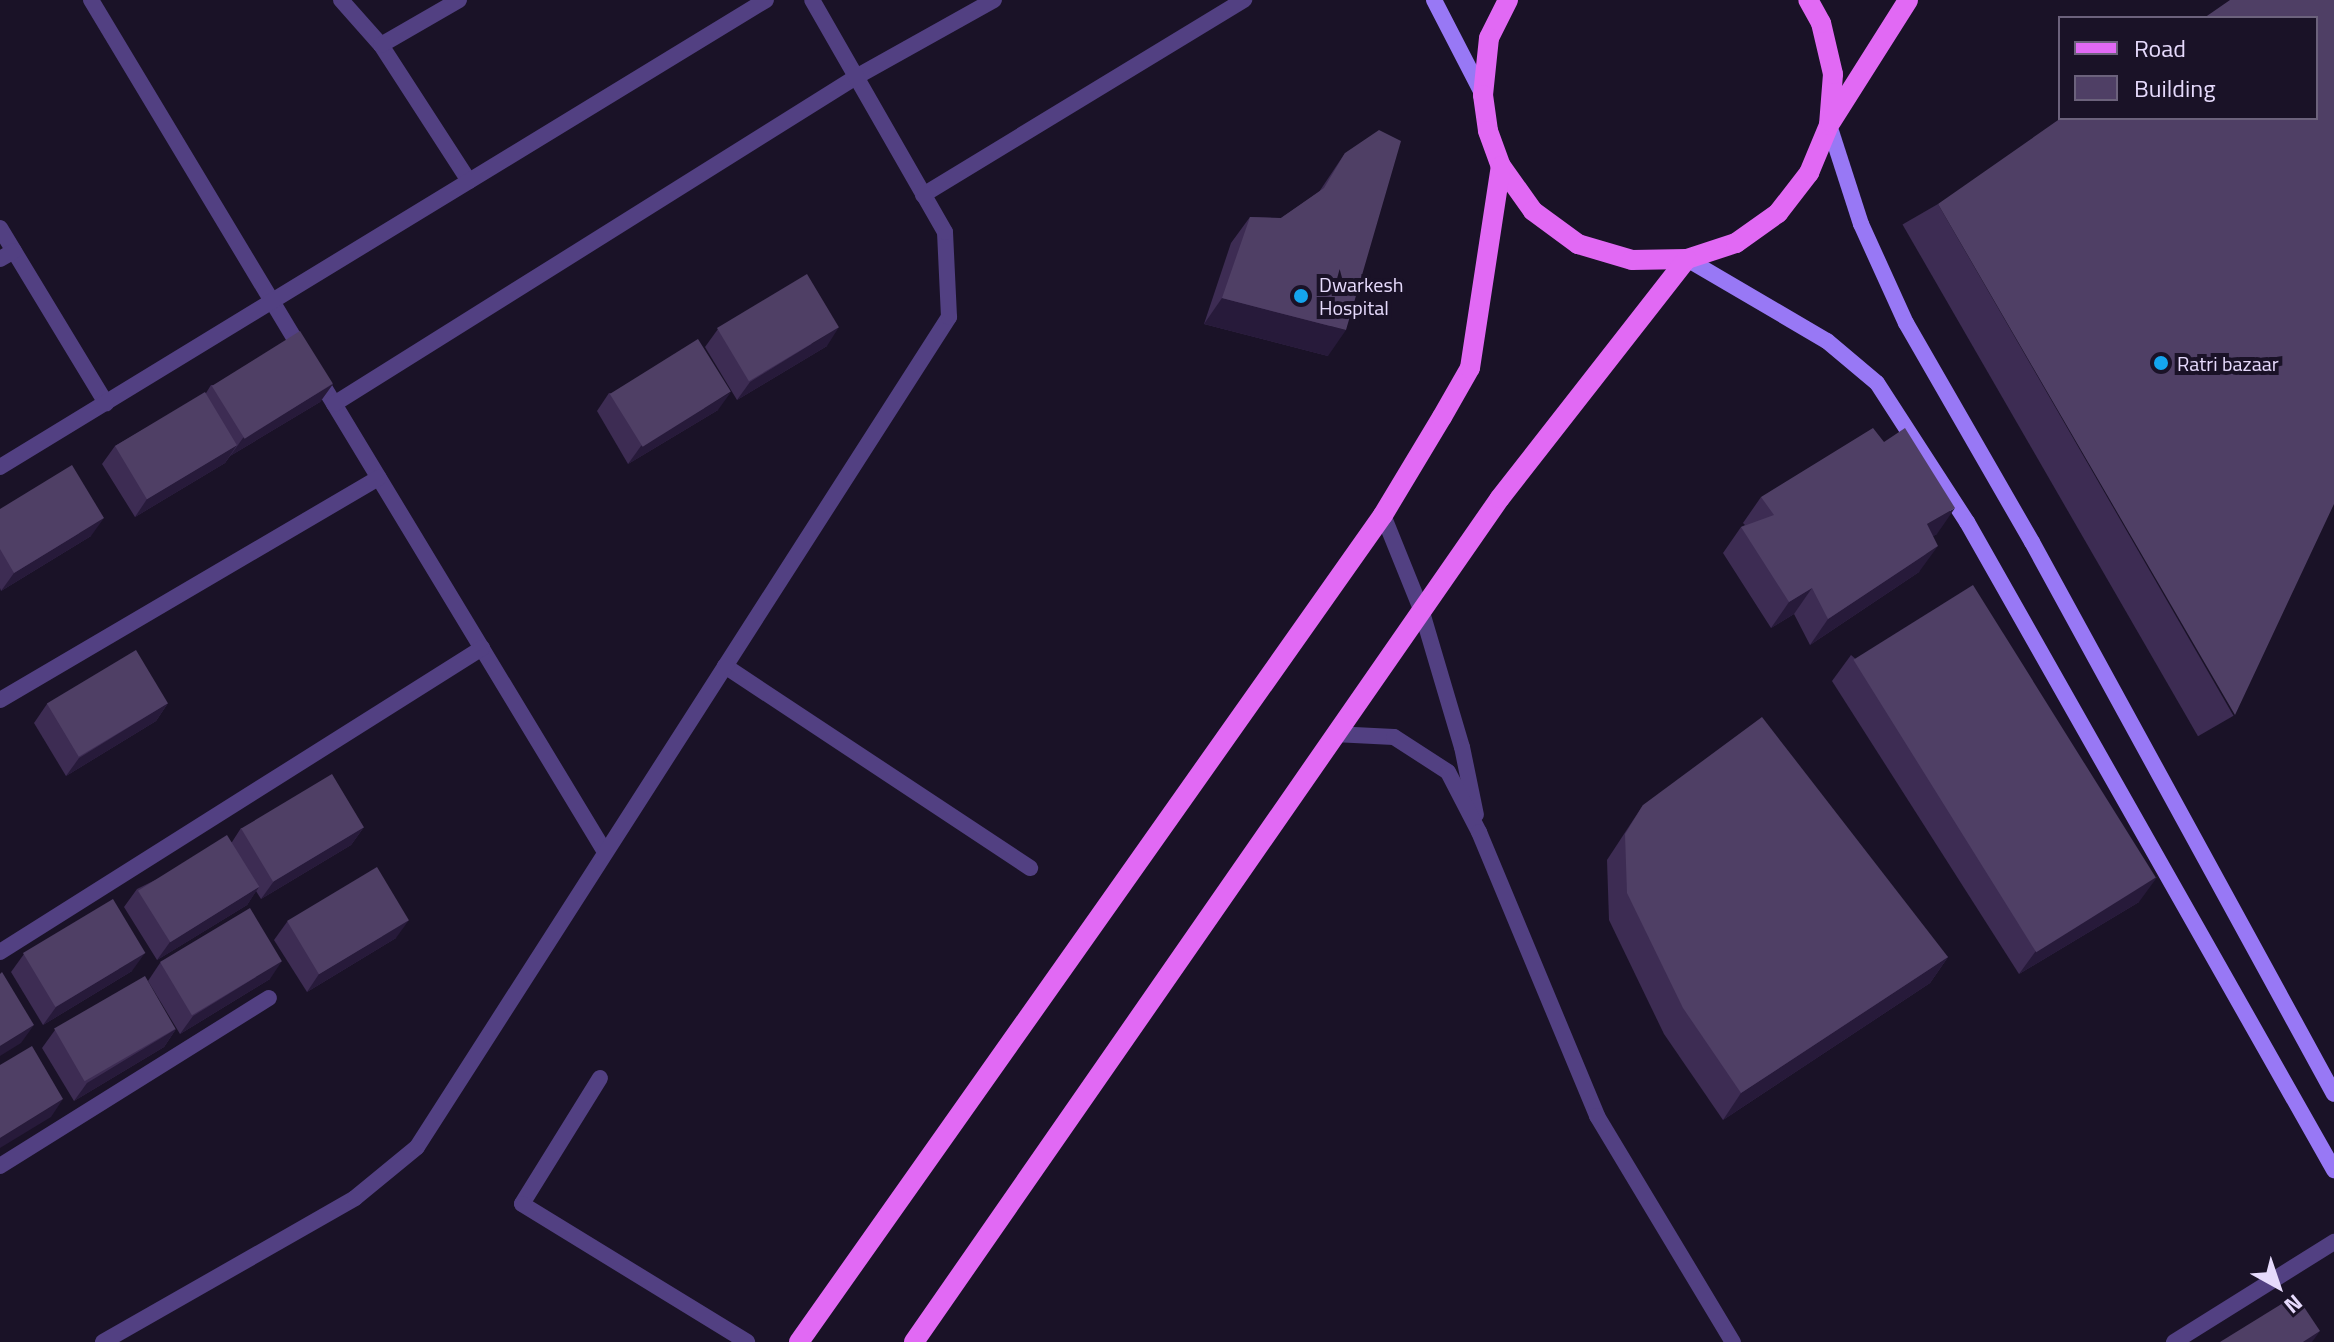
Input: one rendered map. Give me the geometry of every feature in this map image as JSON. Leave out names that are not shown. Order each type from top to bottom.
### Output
[{"type":"main road","points":[[1434,0],[1483,95]]},
{"type":"main road","points":[[1508,0],[1489,38],[1483,95],[1488,131],[1501,166],[1533,211],[1578,244],[1632,260],[1687,259],[1736,243],[1778,213],[1809,173],[1829,125],[1908,0]]},
{"type":"main road","points":[[1808,0],[1821,23],[1833,74],[1829,125],[1861,224],[1906,323],[2032,542],[2334,1094]]},
{"type":"main road","points":[[799,1342],[1383,515],[1470,368],[1501,166]]},
{"type":"main road","points":[[914,1342],[1500,498],[1687,259]]},
{"type":"main road","points":[[1687,259],[1827,341],[1877,383],[1967,522],[2334,1170]]},
{"type":"street","points":[[91,0],[605,852]]},
{"type":"street","points":[[341,0],[381,45],[469,181]]},
{"type":"street","points":[[381,45],[459,0]]},
{"type":"street","points":[[0,467],[766,0]]},
{"type":"street","points":[[103,1342],[355,1198],[417,1147],[949,317],[945,232],[812,0]]},
{"type":"street","points":[[334,404],[856,77],[994,0]]},
{"type":"street","points":[[923,195],[1244,0]]},
{"type":"street","points":[[0,228],[7,255],[106,403]]},
{"type":"street","points":[[0,700],[379,478]]},
{"type":"street","points":[[1383,515],[1421,609],[1462,747],[1479,832]]},
{"type":"street","points":[[0,952],[482,648]]},
{"type":"street","points":[[725,666],[1030,868]]},
{"type":"street","points":[[1334,734],[1394,737],[1448,772],[1479,832],[1597,1116],[1733,1342]]},
{"type":"street","points":[[0,1166],[269,998]]},
{"type":"street","points":[[600,1078],[522,1204],[747,1342]]},
{"type":"street","points":[[2174,1342],[2334,1242]]},
{"type":"building","name":"Ratri bazaar","points":[[2230,0],[2334,0],[2334,504],[2235,715],[1938,204],[2058,120],[2318,120],[2318,16],[2207,16]]},
{"type":"building","points":[[1379,130],[1401,141],[1346,330],[1222,298],[1250,217],[1281,218],[1324,188],[1345,153]]},
{"type":"building","points":[[807,274],[839,327],[749,381],[717,328]]},
{"type":"building","points":[[300,331],[333,384],[245,439],[212,386]]},
{"type":"building","points":[[698,339],[731,392],[643,447],[610,394]]},
{"type":"building","points":[[205,392],[237,445],[147,499],[115,446]]},
{"type":"building","points":[[1873,428],[1884,442],[1905,428],[1955,508],[1927,524],[1938,546],[1828,619],[1812,588],[1789,602],[1741,527],[1774,515],[1761,497]]},
{"type":"building","points":[[72,465],[104,518],[14,573],[0,549],[0,509]]},
{"type":"building","points":[[1973,585],[2156,878],[2036,952],[1853,660]]},
{"type":"building","points":[[136,650],[168,703],[79,757],[47,704]]},
{"type":"building","points":[[1762,717],[1948,957],[1741,1093],[1683,1008],[1627,893],[1625,834],[1643,805]]},
{"type":"building","points":[[332,774],[364,827],[273,882],[241,829]]},
{"type":"building","points":[[227,835],[259,887],[170,942],[138,891]]},
{"type":"building","points":[[377,867],[409,920],[319,974],[287,921]]},
{"type":"building","points":[[113,899],[145,953],[55,1007],[23,953]]},
{"type":"building","points":[[250,908],[282,961],[192,1015],[160,962]]},
{"type":"building","points":[[2,972],[34,1025],[0,1046],[0,974]]},
{"type":"building","points":[[145,976],[176,1029],[85,1081],[54,1028]]},
{"type":"building","points":[[32,1046],[63,1099],[0,1138],[0,1065]]},
{"type":"building","points":[[2296,1295],[2320,1331],[2303,1342],[2220,1342]]},
{"type":"place","name":"Dwarkesh Hospital","points":[[1301,296]]},
{"type":"place","name":"Ratri bazaar","points":[[2161,363]]}]
